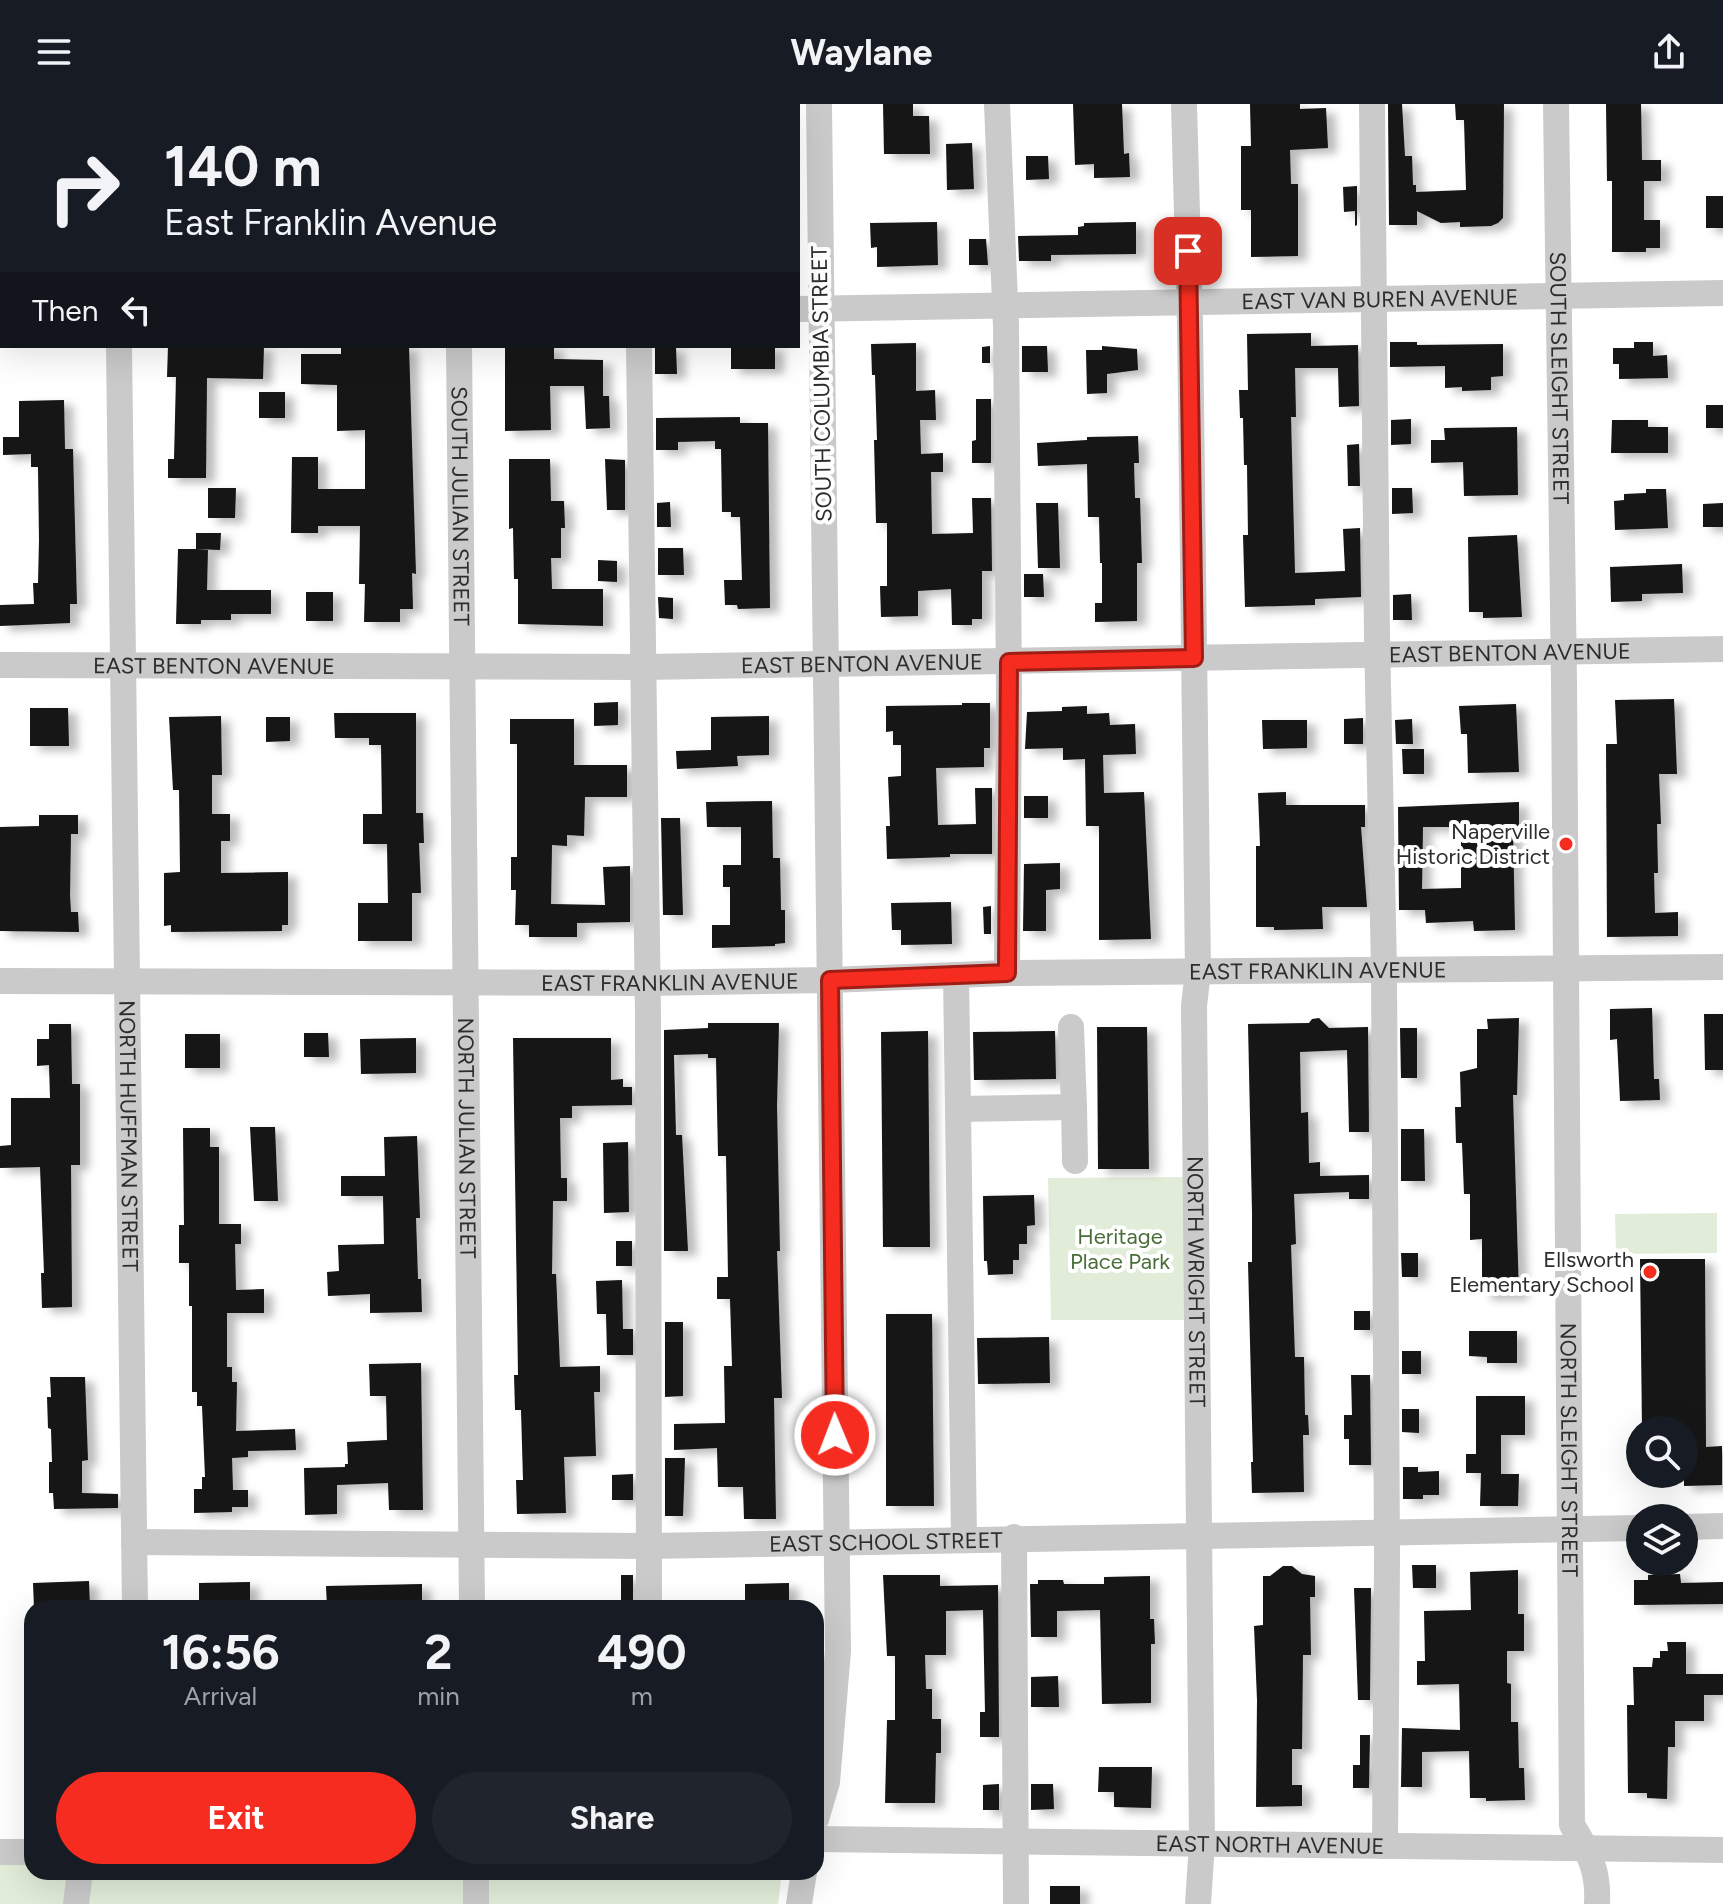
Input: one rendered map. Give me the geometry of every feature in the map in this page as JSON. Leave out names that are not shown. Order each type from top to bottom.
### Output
[{"type":"street","name":"SOUTH COLUMBIA STREET","points":[[819,104],[809,309],[825,664],[838,1681],[824,1792]]},
{"type":"street","points":[[997,104],[1005,306],[1009,662],[1007,973]]},
{"type":"street","name":"NORTH WRIGHT STREET","points":[[1184,104],[1198,971],[1194,1006],[1202,1843],[1198,1904]]},
{"type":"street","points":[[1372,104],[1377,655],[1384,970],[1385,1846]]},
{"type":"street","name":"SOUTH SLEIGHT STREET","points":[[1556,104],[1563,653]]},
{"type":"street","name":"EAST VAN BUREN AVENUE","points":[[809,309],[1723,293]]},
{"type":"street","name":"NORTH HUFFMAN STREET","points":[[119,348],[135,1600]]},
{"type":"street","name":"SOUTH JULIAN STREET","points":[[459,348],[463,667]]},
{"type":"street","points":[[639,348],[647,983],[649,1600]]},
{"type":"street","name":"EAST BENTON AVENUE","points":[[0,665],[644,667],[1723,649]]},
{"type":"street","name":"NORTH SLEIGHT STREET","points":[[1563,653],[1572,1825],[1586,1848],[1599,1880],[1597,1904]]},
{"type":"street","name":"NORTH JULIAN STREET","points":[[463,667],[472,1600]]},
{"type":"street","name":"EAST FRANKLIN AVENUE","points":[[0,981],[647,983],[1007,973],[1723,967]]},
{"type":"street","points":[[956,975],[964,1539]]},
{"type":"street","points":[[1071,1027],[1075,1161]]},
{"type":"street","points":[[958,1109],[1074,1107]]},
{"type":"street","points":[[1698,1527],[1723,1526]]},
{"type":"street","name":"EAST SCHOOL STREET","points":[[134,1542],[648,1546],[1626,1528]]},
{"type":"street","points":[[1014,1537],[1016,1904]]},
{"type":"street","name":"EAST NORTH AVENUE","points":[[824,1839],[1723,1850]]},
{"type":"street","points":[[0,1852],[24,1852]]},
{"type":"street","points":[[76,1904],[79,1880]]},
{"type":"street","points":[[476,1880],[476,1904]]},
{"type":"street","points":[[799,1904],[803,1880]]},
{"type":"green space","name":"Heritage Place Park","points":[[1190,1177],[1192,1320],[1051,1320],[1048,1178]]},
{"type":"green space","points":[[1717,1213],[1717,1253],[1616,1254],[1615,1214]]},
{"type":"green space","points":[[0,1858],[24,1859],[24,1880],[781,1881],[778,1904],[0,1904]]},
{"type":"building","points":[[883,104],[913,104],[913,116],[929,116],[930,154],[884,154]]},
{"type":"building","points":[[1073,104],[1122,104],[1124,154],[1129,153],[1130,177],[1094,178],[1094,164],[1075,165]]},
{"type":"building","points":[[1250,104],[1300,104],[1300,109],[1326,108],[1328,148],[1290,150],[1291,184],[1298,184],[1298,256],[1251,257],[1251,210],[1241,210],[1241,146],[1251,146]]},
{"type":"building","points":[[1388,104],[1402,104],[1405,156],[1412,156],[1416,192],[1466,190],[1464,120],[1456,120],[1455,104],[1504,104],[1503,218],[1498,223],[1460,227],[1460,222],[1441,223],[1417,211],[1417,225],[1389,225]]},
{"type":"building","points":[[1606,104],[1641,104],[1642,160],[1661,160],[1661,181],[1644,181],[1644,220],[1660,220],[1660,248],[1646,248],[1646,252],[1612,252],[1612,181],[1607,181]]},
{"type":"building","points":[[972,143],[974,189],[947,190],[946,144]]},
{"type":"building","points":[[1026,156],[1048,156],[1049,179],[1026,180]]},
{"type":"building","points":[[1357,186],[1355,226],[1355,211],[1344,212],[1343,187]]},
{"type":"building","points":[[1706,196],[1723,196],[1723,228],[1706,228]]},
{"type":"building","points":[[937,222],[938,265],[877,267],[877,247],[871,248],[870,223]]},
{"type":"building","points":[[1136,222],[1136,254],[1051,255],[1051,261],[1019,261],[1018,236],[1078,235],[1078,227],[1084,226],[1084,223]]},
{"type":"building","points":[[969,239],[986,239],[988,265],[969,265]]},
{"type":"building","points":[[1311,333],[1311,346],[1358,345],[1359,406],[1339,407],[1338,368],[1295,368],[1296,417],[1291,417],[1295,573],[1345,571],[1343,529],[1360,528],[1361,597],[1315,599],[1315,605],[1245,607],[1243,535],[1248,535],[1247,465],[1244,465],[1239,390],[1248,390],[1247,334]]},
{"type":"building","points":[[1390,342],[1417,342],[1417,345],[1503,344],[1503,376],[1491,377],[1491,390],[1445,388],[1445,366],[1390,367]]},
{"type":"building","points":[[1634,342],[1653,342],[1653,356],[1667,355],[1668,378],[1619,379],[1619,364],[1613,364],[1613,348],[1634,348]]},
{"type":"building","points":[[916,343],[916,391],[935,390],[936,420],[920,420],[921,454],[943,453],[943,472],[931,472],[932,534],[973,533],[972,498],[991,498],[992,571],[982,571],[982,619],[972,619],[972,625],[952,625],[951,589],[918,591],[918,616],[881,617],[880,586],[887,586],[887,523],[876,523],[874,440],[877,440],[871,344]]},
{"type":"building","points":[[990,346],[990,363],[982,363],[982,347]]},
{"type":"building","points":[[1022,346],[1047,346],[1048,372],[1022,372]]},
{"type":"building","points":[[1102,346],[1137,349],[1138,370],[1107,374],[1107,393],[1087,394],[1086,350],[1102,350]]},
{"type":"building","points":[[168,348],[264,348],[263,379],[207,378],[206,478],[168,478],[168,459],[174,459],[176,377],[167,377]]},
{"type":"building","points":[[341,348],[409,348],[416,574],[412,573],[413,609],[400,609],[400,622],[364,622],[365,584],[359,584],[360,526],[318,526],[318,533],[291,533],[292,457],[318,457],[318,489],[365,489],[365,430],[337,431],[337,385],[301,384],[301,354],[341,354]]},
{"type":"building","points":[[505,348],[554,348],[554,359],[603,360],[603,396],[609,396],[610,428],[586,429],[584,386],[550,386],[551,430],[505,431]]},
{"type":"building","points":[[655,348],[676,348],[677,374],[655,374]]},
{"type":"building","points":[[731,348],[775,348],[775,369],[731,369]]},
{"type":"building","points":[[259,392],[285,392],[285,418],[259,418]]},
{"type":"building","points":[[976,399],[991,399],[991,463],[972,463],[972,441],[976,440]]},
{"type":"building","points":[[64,400],[65,449],[73,449],[77,604],[70,604],[70,623],[0,626],[0,605],[34,604],[33,583],[38,583],[39,540],[38,467],[31,467],[31,454],[3,455],[3,437],[19,437],[19,401]]},
{"type":"building","points":[[1706,405],[1723,405],[1723,428],[1706,428]]},
{"type":"building","points":[[740,417],[740,423],[768,423],[770,608],[738,609],[737,605],[725,605],[724,580],[742,580],[740,517],[731,517],[731,512],[722,512],[721,449],[715,449],[715,441],[678,442],[678,450],[656,450],[656,418]]},
{"type":"building","points":[[1411,419],[1411,444],[1391,445],[1391,420]]},
{"type":"building","points":[[1612,420],[1648,420],[1648,427],[1668,427],[1668,453],[1611,453]]},
{"type":"building","points":[[1517,427],[1518,495],[1464,496],[1463,462],[1431,463],[1431,440],[1445,440],[1444,428]]},
{"type":"building","points":[[1138,436],[1139,463],[1134,463],[1135,498],[1140,498],[1142,563],[1137,563],[1137,621],[1095,622],[1095,603],[1102,603],[1102,563],[1099,517],[1088,517],[1087,464],[1038,466],[1037,443],[1087,440],[1087,437]]},
{"type":"building","points":[[1359,444],[1360,486],[1348,486],[1347,445]]},
{"type":"building","points":[[509,459],[550,459],[551,501],[564,501],[565,528],[561,528],[561,558],[551,558],[552,589],[603,589],[603,626],[518,624],[518,579],[514,579],[513,528],[509,529]]},
{"type":"building","points":[[605,459],[625,460],[625,510],[607,510]]},
{"type":"building","points":[[208,488],[236,488],[235,518],[208,518]]},
{"type":"building","points":[[1392,488],[1412,488],[1413,513],[1392,514]]},
{"type":"building","points":[[1646,489],[1666,489],[1668,528],[1615,530],[1614,501],[1624,500],[1624,494],[1646,493]]},
{"type":"building","points":[[670,502],[671,527],[657,527],[657,503]]},
{"type":"building","points":[[1036,503],[1058,503],[1060,568],[1038,568]]},
{"type":"building","points":[[1723,503],[1723,527],[1703,527],[1703,504]]},
{"type":"building","points":[[196,533],[221,533],[220,550],[196,549]]},
{"type":"building","points":[[1517,535],[1522,617],[1483,618],[1483,612],[1469,612],[1468,537]]},
{"type":"building","points":[[658,548],[683,548],[684,575],[658,575]]},
{"type":"building","points":[[178,549],[208,549],[207,590],[271,590],[271,614],[231,614],[231,620],[176,624]]},
{"type":"building","points":[[598,560],[617,561],[617,582],[598,581]]},
{"type":"building","points":[[1682,564],[1683,593],[1642,594],[1642,601],[1611,602],[1610,567]]},
{"type":"building","points":[[1024,574],[1043,574],[1044,597],[1024,597]]},
{"type":"building","points":[[306,592],[333,592],[333,621],[306,621]]},
{"type":"building","points":[[1411,594],[1412,620],[1393,620],[1393,595]]},
{"type":"building","points":[[658,597],[673,598],[673,619],[659,618]]},
{"type":"building","points":[[1674,699],[1677,774],[1659,774],[1661,824],[1657,824],[1658,873],[1654,873],[1655,913],[1678,912],[1678,936],[1607,937],[1606,744],[1617,744],[1615,700]]},
{"type":"building","points":[[618,702],[618,725],[594,726],[594,703]]},
{"type":"building","points":[[990,703],[990,748],[984,748],[984,767],[936,768],[938,825],[976,824],[975,788],[992,788],[992,854],[887,859],[886,826],[890,826],[888,777],[901,776],[901,745],[893,745],[893,731],[886,732],[886,706]]},
{"type":"building","points":[[1516,704],[1519,772],[1468,773],[1467,734],[1461,734],[1459,706]]},
{"type":"building","points":[[1087,706],[1087,714],[1109,713],[1110,725],[1135,724],[1136,754],[1103,755],[1104,793],[1144,792],[1151,939],[1099,940],[1099,826],[1086,826],[1085,759],[1063,760],[1063,748],[1025,749],[1027,712],[1062,711],[1062,707]]},
{"type":"building","points":[[30,708],[68,708],[69,746],[30,746]]},
{"type":"building","points":[[334,713],[416,713],[416,813],[423,813],[424,843],[419,843],[421,893],[412,893],[412,941],[358,941],[358,903],[388,903],[387,844],[363,844],[363,814],[382,814],[381,745],[369,745],[369,738],[335,738]]},
{"type":"building","points":[[221,716],[222,775],[212,775],[212,814],[230,814],[230,841],[221,841],[221,873],[288,872],[288,925],[282,925],[282,931],[171,932],[171,925],[164,926],[164,873],[180,872],[179,790],[173,790],[169,717]]},
{"type":"building","points":[[769,716],[769,755],[737,756],[738,766],[677,769],[676,751],[711,750],[711,717]]},
{"type":"building","points":[[266,717],[290,717],[290,741],[266,742]]},
{"type":"building","points":[[1363,718],[1363,744],[1344,744],[1344,719]]},
{"type":"building","points":[[510,719],[574,719],[574,765],[627,765],[627,797],[585,797],[584,836],[567,835],[567,846],[552,845],[551,904],[605,905],[603,867],[630,866],[630,922],[577,923],[577,937],[529,937],[529,925],[515,925],[516,890],[511,890],[511,857],[517,857],[517,744],[510,744]]},
{"type":"building","points":[[1412,719],[1413,744],[1396,744],[1395,720]]},
{"type":"building","points":[[1262,720],[1307,720],[1307,748],[1263,749]]},
{"type":"building","points":[[1402,749],[1424,749],[1424,774],[1403,774]]},
{"type":"building","points":[[1286,792],[1286,805],[1365,805],[1365,827],[1361,827],[1367,907],[1322,907],[1323,929],[1274,930],[1274,927],[1256,927],[1256,846],[1260,846],[1258,793]]},
{"type":"building","points":[[1024,796],[1048,796],[1048,818],[1024,818]]},
{"type":"building","points":[[772,801],[773,858],[780,858],[785,943],[712,948],[712,925],[730,925],[730,887],[723,887],[723,865],[741,865],[741,827],[707,827],[706,802]]},
{"type":"building","points":[[1519,802],[1519,827],[1513,827],[1515,930],[1474,931],[1473,921],[1426,923],[1425,910],[1399,910],[1398,807]],"holes":[[[1423,827],[1461,827],[1461,888],[1422,889]]]},
{"type":"building","points":[[39,815],[78,815],[78,834],[71,834],[70,895],[71,912],[78,912],[79,932],[0,931],[0,827],[39,826]]},
{"type":"building","points":[[661,818],[680,818],[683,915],[663,915]]},
{"type":"building","points":[[1060,863],[1060,889],[1046,890],[1046,931],[1023,931],[1024,864]]},
{"type":"building","points":[[951,902],[952,944],[901,945],[901,930],[892,930],[891,903]]},
{"type":"building","points":[[991,906],[991,934],[984,934],[983,907]]},
{"type":"building","points":[[1652,1008],[1654,1079],[1659,1079],[1660,1100],[1620,1101],[1617,1039],[1610,1040],[1610,1009]]},
{"type":"building","points":[[1704,1014],[1723,1014],[1723,1070],[1705,1070]]},
{"type":"building","points":[[1319,1018],[1329,1028],[1368,1027],[1369,1132],[1349,1132],[1347,1050],[1300,1052],[1301,1113],[1308,1112],[1309,1163],[1320,1162],[1320,1176],[1369,1175],[1369,1199],[1349,1199],[1349,1192],[1294,1194],[1296,1244],[1291,1245],[1295,1357],[1304,1357],[1305,1415],[1308,1415],[1309,1435],[1303,1435],[1304,1492],[1252,1493],[1248,1024],[1309,1023]]},
{"type":"building","points":[[1519,1018],[1517,1095],[1513,1095],[1519,1295],[1482,1295],[1482,1239],[1470,1240],[1470,1194],[1464,1194],[1462,1143],[1456,1143],[1455,1107],[1461,1107],[1460,1072],[1477,1068],[1477,1029],[1488,1029],[1487,1019]]},
{"type":"building","points":[[708,1023],[779,1023],[780,1251],[777,1251],[782,1398],[774,1398],[776,1519],[744,1519],[743,1487],[718,1487],[717,1448],[674,1450],[674,1424],[725,1423],[724,1366],[732,1366],[730,1299],[717,1299],[717,1277],[728,1277],[726,1156],[718,1156],[716,1058],[708,1058],[708,1054],[674,1055],[676,1135],[682,1135],[688,1251],[664,1251],[664,1030],[708,1028]]},
{"type":"building","points":[[49,1024],[71,1024],[72,1084],[80,1084],[80,1165],[71,1165],[72,1307],[42,1308],[41,1273],[44,1273],[40,1167],[0,1168],[0,1146],[11,1145],[11,1098],[50,1098],[49,1065],[37,1066],[37,1039],[49,1039]]},
{"type":"building","points":[[1097,1027],[1147,1027],[1149,1169],[1098,1169]]},
{"type":"building","points":[[1400,1028],[1417,1028],[1417,1078],[1401,1078]]},
{"type":"building","points":[[928,1031],[930,1247],[883,1247],[881,1032]]},
{"type":"building","points":[[1055,1031],[1056,1079],[974,1080],[973,1032]]},
{"type":"building","points":[[304,1033],[328,1033],[329,1057],[304,1057]]},
{"type":"building","points":[[185,1034],[220,1034],[220,1068],[185,1068]]},
{"type":"building","points":[[416,1038],[416,1073],[361,1074],[360,1039]]},
{"type":"building","points":[[513,1038],[611,1038],[611,1080],[623,1079],[623,1087],[632,1087],[632,1105],[572,1106],[572,1118],[560,1118],[561,1178],[567,1178],[567,1201],[553,1201],[552,1274],[556,1274],[560,1367],[600,1366],[600,1392],[594,1392],[596,1456],[564,1457],[566,1513],[517,1514],[516,1480],[523,1480],[521,1410],[515,1410],[514,1375],[518,1375]]},
{"type":"building","points":[[250,1127],[275,1127],[278,1201],[254,1201]]},
{"type":"building","points":[[183,1128],[210,1128],[210,1147],[219,1147],[219,1224],[241,1224],[241,1244],[235,1244],[236,1290],[264,1289],[264,1313],[227,1313],[227,1367],[232,1367],[232,1382],[237,1382],[236,1431],[295,1429],[296,1450],[248,1451],[248,1457],[232,1458],[233,1490],[248,1490],[248,1507],[232,1507],[232,1512],[194,1513],[194,1489],[202,1489],[202,1477],[205,1477],[202,1406],[197,1406],[197,1392],[192,1392],[189,1263],[179,1263],[179,1225],[184,1225]]},
{"type":"building","points":[[1401,1129],[1424,1129],[1425,1181],[1401,1181]]},
{"type":"building","points":[[417,1136],[420,1218],[416,1218],[422,1312],[370,1313],[370,1294],[328,1296],[327,1272],[339,1271],[338,1245],[384,1244],[383,1196],[341,1196],[341,1176],[385,1176],[384,1137]]},
{"type":"building","points":[[628,1142],[629,1212],[604,1213],[603,1143]]},
{"type":"building","points":[[1034,1195],[1035,1225],[1027,1226],[1027,1244],[1019,1244],[1019,1260],[1013,1260],[1013,1274],[988,1275],[987,1261],[984,1261],[983,1196]]},
{"type":"building","points":[[616,1241],[632,1241],[632,1266],[616,1266]]},
{"type":"building","points":[[1401,1253],[1418,1253],[1418,1277],[1402,1277]]},
{"type":"building","points":[[1640,1259],[1705,1259],[1706,1447],[1722,1446],[1722,1485],[1698,1486],[1698,1416],[1642,1416]]},
{"type":"building","points":[[622,1280],[623,1329],[633,1329],[633,1355],[607,1355],[606,1314],[597,1314],[596,1281]]},
{"type":"building","points":[[1354,1311],[1370,1311],[1370,1330],[1354,1330]]},
{"type":"building","points":[[886,1314],[932,1314],[934,1506],[886,1506]]},
{"type":"building","points":[[665,1322],[683,1322],[683,1396],[665,1397]]},
{"type":"building","points":[[1469,1331],[1517,1331],[1517,1363],[1487,1363],[1487,1357],[1469,1356]]},
{"type":"building","points":[[1049,1337],[1050,1383],[978,1384],[977,1338]]},
{"type":"building","points":[[1402,1351],[1421,1351],[1421,1374],[1402,1374]]},
{"type":"building","points":[[421,1363],[423,1510],[389,1510],[388,1483],[337,1485],[337,1514],[305,1515],[304,1468],[345,1467],[348,1464],[347,1442],[387,1440],[386,1396],[370,1396],[369,1364]]},
{"type":"building","points":[[1351,1375],[1370,1375],[1371,1465],[1349,1465],[1349,1439],[1344,1439],[1344,1415],[1352,1415]]},
{"type":"building","points":[[50,1377],[85,1377],[88,1460],[82,1461],[82,1493],[118,1494],[118,1508],[54,1509],[53,1493],[49,1493],[49,1462],[52,1462],[47,1397],[51,1397]]},
{"type":"building","points":[[1476,1396],[1525,1396],[1525,1435],[1501,1435],[1501,1474],[1519,1474],[1518,1506],[1480,1506],[1481,1473],[1466,1473],[1466,1454],[1476,1454]]},
{"type":"building","points":[[1402,1409],[1419,1409],[1419,1433],[1402,1432]]},
{"type":"building","points":[[665,1458],[685,1458],[683,1516],[665,1516]]},
{"type":"building","points":[[1403,1467],[1418,1467],[1418,1472],[1439,1471],[1439,1495],[1403,1499]]},
{"type":"building","points":[[633,1474],[633,1500],[612,1500],[612,1475]]},
{"type":"building","points":[[1412,1565],[1436,1565],[1436,1588],[1413,1588]]},
{"type":"building","points":[[1283,1566],[1292,1566],[1302,1574],[1315,1576],[1315,1597],[1310,1597],[1311,1655],[1303,1655],[1302,1749],[1292,1749],[1292,1785],[1302,1785],[1302,1806],[1256,1807],[1254,1626],[1263,1625],[1263,1576],[1270,1576]]},
{"type":"building","points":[[1518,1570],[1518,1614],[1524,1614],[1524,1651],[1507,1651],[1507,1683],[1511,1684],[1511,1722],[1518,1722],[1519,1768],[1524,1768],[1525,1800],[1486,1801],[1486,1798],[1470,1798],[1469,1751],[1422,1752],[1422,1787],[1401,1787],[1402,1728],[1460,1730],[1459,1684],[1417,1685],[1417,1661],[1425,1661],[1424,1611],[1471,1610],[1470,1572]]},
{"type":"building","points":[[621,1575],[633,1575],[633,1600],[621,1600]]},
{"type":"building","points":[[883,1575],[940,1575],[940,1586],[998,1585],[999,1737],[980,1737],[980,1712],[985,1712],[983,1610],[946,1611],[946,1655],[925,1655],[926,1689],[932,1689],[932,1719],[941,1719],[941,1753],[936,1753],[935,1803],[885,1803],[887,1720],[895,1720],[895,1656],[887,1656]]},
{"type":"building","points":[[1150,1576],[1150,1619],[1154,1619],[1155,1644],[1151,1644],[1151,1703],[1102,1704],[1100,1610],[1057,1611],[1057,1637],[1031,1637],[1030,1584],[1038,1584],[1038,1580],[1063,1580],[1064,1584],[1104,1584],[1104,1577]]},
{"type":"building","points":[[1648,1576],[1680,1576],[1681,1583],[1723,1582],[1723,1604],[1634,1605],[1634,1580],[1648,1580]]},
{"type":"building","points":[[89,1581],[90,1600],[34,1600],[33,1583]]},
{"type":"building","points":[[250,1582],[250,1600],[199,1600],[199,1583]]},
{"type":"building","points":[[789,1583],[789,1600],[745,1600],[745,1584]]},
{"type":"building","points":[[422,1584],[422,1600],[327,1600],[326,1586]]},
{"type":"building","points":[[1354,1588],[1371,1588],[1370,1700],[1358,1700]]},
{"type":"building","points":[[1667,1642],[1686,1642],[1686,1674],[1723,1674],[1723,1695],[1704,1695],[1704,1721],[1675,1721],[1675,1747],[1668,1747],[1667,1799],[1647,1798],[1647,1793],[1628,1793],[1627,1705],[1634,1705],[1633,1667],[1652,1667],[1653,1658],[1660,1658],[1660,1651],[1668,1651]]},
{"type":"building","points":[[1058,1676],[1059,1707],[1031,1707],[1031,1677]]},
{"type":"building","points":[[1360,1735],[1370,1735],[1369,1788],[1353,1788],[1353,1765],[1360,1765]]},
{"type":"building","points":[[1099,1767],[1152,1767],[1151,1808],[1114,1807],[1114,1792],[1098,1792]]},
{"type":"building","points":[[999,1784],[999,1810],[983,1810],[983,1785]]},
{"type":"building","points":[[1031,1784],[1053,1784],[1054,1809],[1031,1810]]},
{"type":"building","points":[[1050,1886],[1080,1886],[1080,1904],[1050,1904]]},
{"type":"place","name":"Naperville Historic District","points":[[1566,844]]},
{"type":"place","name":"Ellsworth Elementary School","points":[[1650,1272]]},
{"type":"route","points":[[835,1435],[830,980],[1007,973],[1009,662],[1194,658],[1188,251]]}]
